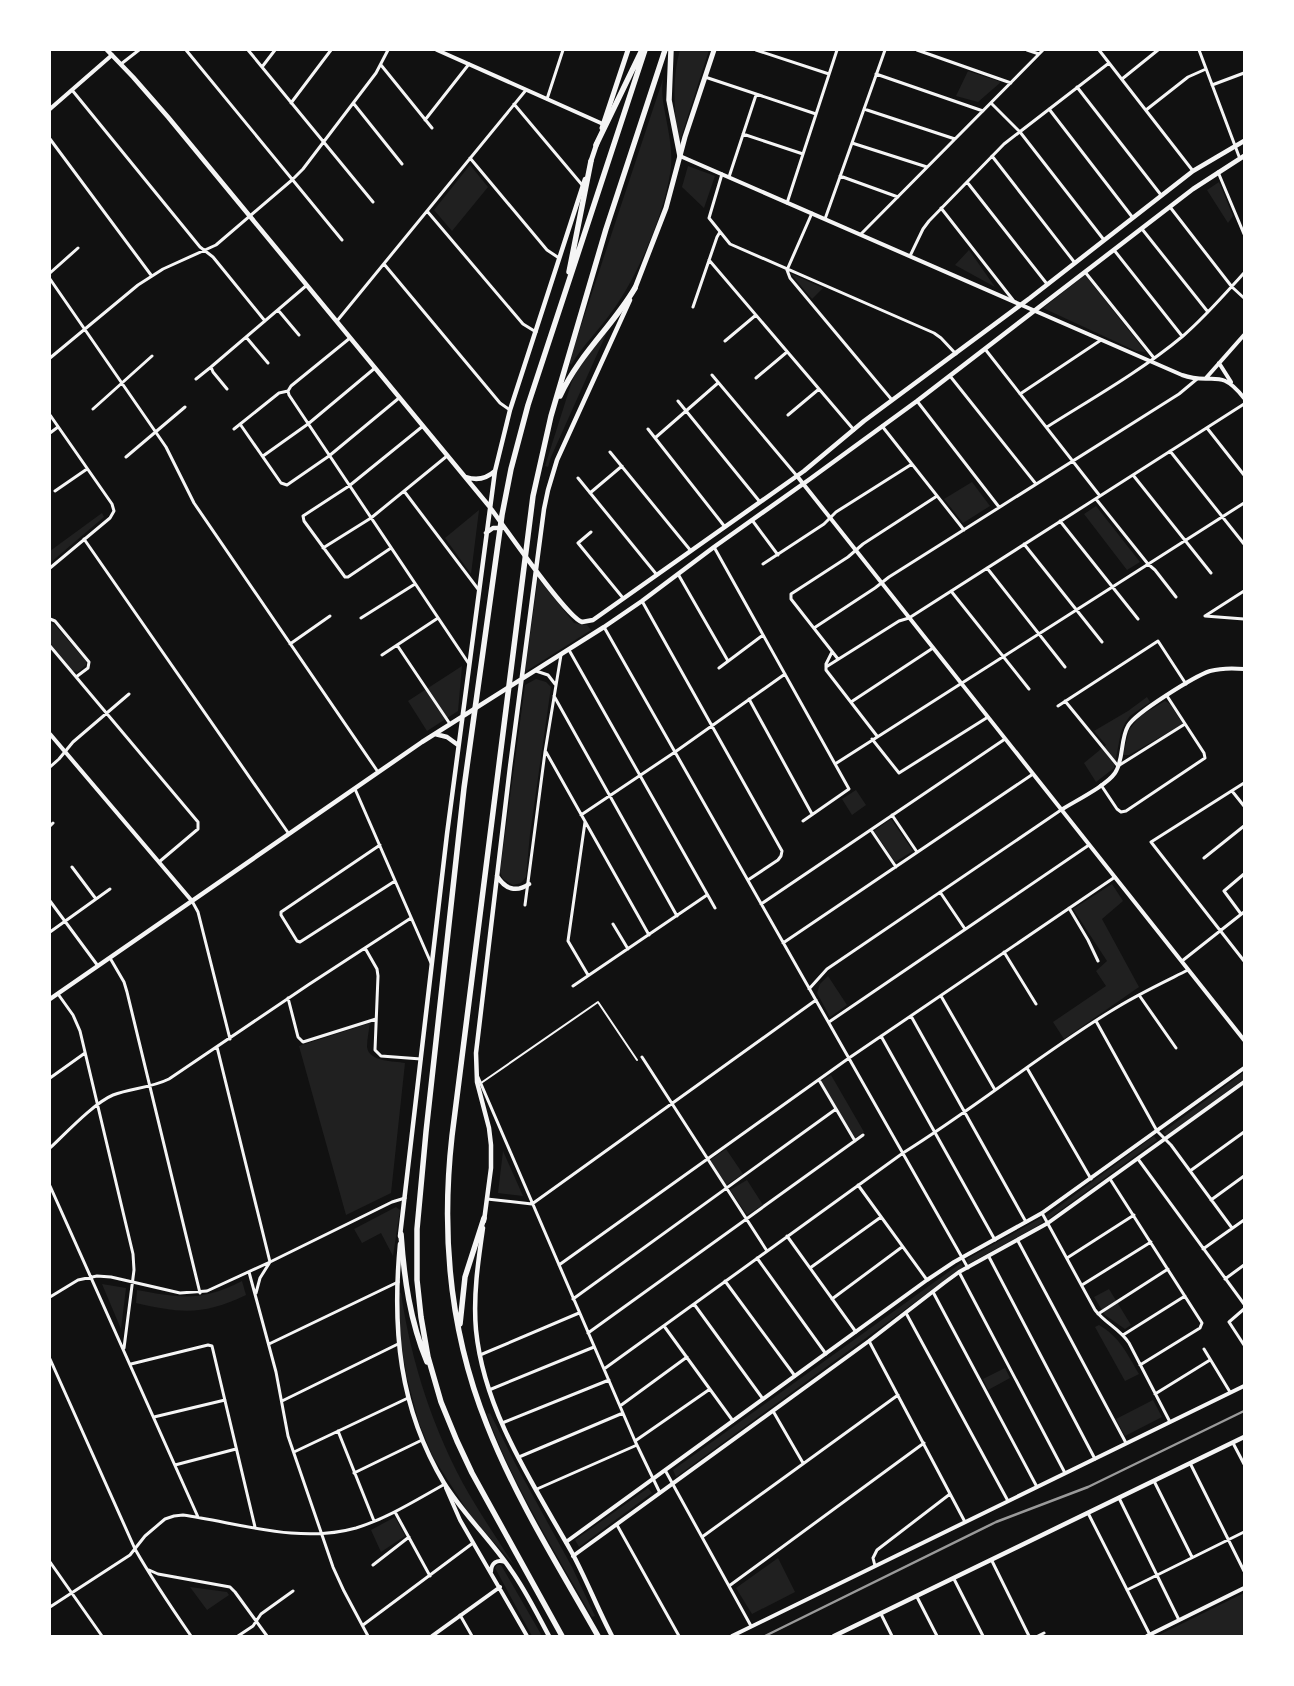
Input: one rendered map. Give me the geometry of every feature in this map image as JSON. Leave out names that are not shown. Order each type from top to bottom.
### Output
[{"type":"highway","points":[[596,145],[644,50]]},
{"type":"highway","points":[[434,1378],[424,1337],[419,1299],[417,1229],[465,780],[497,543],[507,487],[528,405],[644,50]]},
{"type":"highway","points":[[598,1636],[504,1464],[476,1394],[460,1336],[449,1262],[447,1211],[449,1161],[533,496],[551,416],[606,229],[665,50]]},
{"type":"highway","points":[[670,50],[669,100],[680,156]]},
{"type":"highway","points":[[564,298],[591,161]]},
{"type":"highway","points":[[551,416],[578,362],[616,317],[636,288]]},
{"type":"highway","points":[[460,1336],[465,1277],[484,1218]]},
{"type":"highway","points":[[401,1234],[405,1279],[417,1338],[434,1378],[450,1425],[487,1502],[562,1636]]},
{"type":"main road","points":[[107,50],[168,117],[337,321],[489,506],[532,565],[580,622],[590,621],[797,476],[892,400],[1048,285],[1193,171],[1244,141]]},
{"type":"main road","points":[[549,1636],[520,1584],[505,1562],[470,1520],[445,1484],[422,1440],[408,1398],[398,1344],[398,1282],[401,1234],[458,746],[467,696],[478,589],[495,471],[510,410],[628,50]]},
{"type":"main road","points":[[612,1636],[566,1542],[502,1424],[489,1390],[480,1355],[476,1324],[476,1289],[491,1159],[491,1136],[476,1074],[477,1042],[546,498],[555,466],[636,288],[666,208],[680,156],[714,50]]},
{"type":"main road","points":[[50,999],[435,734],[562,655],[642,601],[917,401],[1170,207],[1218,172],[1242,158]]},
{"type":"main road","points":[[464,476],[480,479],[495,471]]},
{"type":"main road","points":[[486,533],[492,528],[506,529]]},
{"type":"main road","points":[[467,696],[483,704]]},
{"type":"main road","points":[[435,734],[447,737],[458,746]]},
{"type":"main road","points":[[497,875],[505,886],[512,889],[520,889],[529,884]]},
{"type":"main road","points":[[834,1636],[844,1634],[917,1596],[1244,1437]]},
{"type":"street","points":[[121,64],[139,50]]},
{"type":"street","points":[[186,50],[342,240]]},
{"type":"street","points":[[248,50],[373,202]]},
{"type":"street","points":[[262,68],[275,50]]},
{"type":"street","points":[[291,103],[331,50]]},
{"type":"street","points":[[50,358],[151,276],[163,268],[216,245],[292,180],[354,104],[381,65],[388,50]]},
{"type":"street","points":[[437,50],[603,124]]},
{"type":"street","points":[[547,99],[563,50]]},
{"type":"street","points":[[756,50],[829,74]]},
{"type":"street","points":[[787,202],[837,50]]},
{"type":"street","points":[[826,219],[885,50]]},
{"type":"street","points":[[917,50],[1011,83]]},
{"type":"street","points":[[1027,50],[1039,54]]},
{"type":"street","points":[[861,234],[1043,50]]},
{"type":"street","points":[[1099,50],[1193,171]]},
{"type":"street","points":[[1122,79],[1158,50]]},
{"type":"street","points":[[1199,50],[1235,146],[1242,158]]},
{"type":"street","points":[[50,109],[112,55]]},
{"type":"street","points":[[910,256],[923,229],[992,156],[1109,63]]},
{"type":"street","points":[[425,120],[469,64]]},
{"type":"street","points":[[381,65],[432,128]]},
{"type":"street","points":[[1146,110],[1188,77],[1206,69]]},
{"type":"street","points":[[1212,85],[1244,73]]},
{"type":"street","points":[[876,74],[983,111]]},
{"type":"street","points":[[705,77],[816,114]]},
{"type":"street","points":[[1077,87],[1161,196]]},
{"type":"street","points":[[72,90],[200,247],[212,257],[265,321]]},
{"type":"street","points":[[337,321],[526,90]]},
{"type":"street","points":[[729,177],[756,95]]},
{"type":"street","points":[[991,103],[1020,132],[1104,240]]},
{"type":"street","points":[[354,104],[402,164]]},
{"type":"street","points":[[514,104],[583,187]]},
{"type":"street","points":[[864,109],[955,139]]},
{"type":"street","points":[[1049,109],[1133,218]]},
{"type":"street","points":[[743,134],[803,154]]},
{"type":"street","points":[[50,139],[151,276]]},
{"type":"street","points":[[852,142],[927,167]]},
{"type":"street","points":[[680,156],[1182,375],[1197,379],[1219,378],[1232,383]]},
{"type":"street","points":[[992,156],[1075,263]]},
{"type":"street","points":[[470,158],[547,250],[560,258]]},
{"type":"street","points":[[1218,172],[1244,234]]},
{"type":"street","points":[[722,174],[709,218],[735,248],[934,333],[956,354]]},
{"type":"street","points":[[840,176],[898,197]]},
{"type":"street","points":[[966,182],[1048,285]]},
{"type":"street","points":[[1170,207],[1232,286],[1244,298]]},
{"type":"street","points":[[941,208],[1013,300]]},
{"type":"street","points":[[427,211],[523,324],[536,332]]},
{"type":"street","points":[[812,213],[787,270],[790,278],[892,400]]},
{"type":"street","points":[[1142,229],[1208,312]]},
{"type":"street","points":[[693,307],[720,232]]},
{"type":"street","points":[[50,273],[78,248]]},
{"type":"street","points":[[1114,250],[1182,336]]},
{"type":"street","points":[[709,260],[854,430]]},
{"type":"street","points":[[384,264],[500,403],[510,410]]},
{"type":"street","points":[[1086,272],[1154,358]]},
{"type":"street","points":[[1047,427],[1154,358],[1208,312],[1244,273]]},
{"type":"street","points":[[50,279],[171,455],[194,503],[379,773]]},
{"type":"street","points":[[196,379],[307,285]]},
{"type":"street","points":[[278,310],[299,335]]},
{"type":"street","points":[[725,341],[756,315]]},
{"type":"street","points":[[1205,379],[1244,335]]},
{"type":"street","points":[[246,337],[268,363]]},
{"type":"street","points":[[234,429],[279,393],[288,390],[350,338]]},
{"type":"street","points":[[1020,394],[1101,340]]},
{"type":"street","points":[[985,349],[1100,496]]},
{"type":"street","points":[[756,378],[787,352]]},
{"type":"street","points":[[93,409],[152,356]]},
{"type":"street","points":[[1219,363],[1244,398]]},
{"type":"street","points":[[211,367],[227,389]]},
{"type":"street","points":[[262,456],[308,424],[375,368]]},
{"type":"street","points":[[712,375],[797,476],[1244,1040]]},
{"type":"street","points":[[950,376],[1036,484]]},
{"type":"street","points":[[814,628],[1072,460],[1179,394],[1197,379]]},
{"type":"street","points":[[655,438],[718,382]]},
{"type":"street","points":[[788,415],[819,389]]},
{"type":"street","points":[[288,390],[289,395],[329,456],[469,664]]},
{"type":"street","points":[[240,424],[285,485],[329,456],[400,398]]},
{"type":"street","points":[[678,401],[760,502]]},
{"type":"street","points":[[917,401],[999,507]]},
{"type":"street","points":[[826,667],[899,621],[909,618],[1244,404]]},
{"type":"street","points":[[126,457],[185,407]]},
{"type":"street","points":[[50,415],[114,509],[110,518],[50,568]]},
{"type":"street","points":[[391,548],[348,577],[345,577],[304,521],[303,516],[349,486],[423,426]]},
{"type":"street","points":[[882,426],[964,530]]},
{"type":"street","points":[[50,433],[58,427]]},
{"type":"street","points":[[1207,428],[1244,475]]},
{"type":"street","points":[[648,429],[725,527]]},
{"type":"street","points":[[1170,451],[1244,544]]},
{"type":"street","points":[[610,452],[691,551]]},
{"type":"street","points":[[323,548],[371,518],[447,456]]},
{"type":"street","points":[[763,564],[824,524],[836,512],[912,464]]},
{"type":"street","points":[[590,493],[622,466]]},
{"type":"street","points":[[55,491],[87,469]]},
{"type":"street","points":[[1133,475],[1211,573]]},
{"type":"street","points":[[578,478],[656,575]]},
{"type":"street","points":[[404,492],[478,589]]},
{"type":"street","points":[[838,659],[790,596],[848,557],[862,544],[937,496]]},
{"type":"street","points":[[1096,499],[1176,597]]},
{"type":"street","points":[[835,764],[960,682],[1244,503]]},
{"type":"street","points":[[751,520],[778,554]]},
{"type":"street","points":[[1060,521],[1138,619]]},
{"type":"street","points":[[591,532],[578,543],[623,598]]},
{"type":"street","points":[[84,539],[289,834]]},
{"type":"street","points":[[1024,544],[1102,642]]},
{"type":"street","points":[[714,547],[849,789],[804,820]]},
{"type":"street","points":[[987,568],[1065,667]]},
{"type":"street","points":[[678,574],[728,661]]},
{"type":"street","points":[[361,618],[415,584]]},
{"type":"street","points":[[951,591],[1029,689]]},
{"type":"street","points":[[1244,591],[1205,616],[1244,619]]},
{"type":"street","points":[[642,601],[781,849],[782,854],[778,860],[748,880]]},
{"type":"street","points":[[290,644],[330,616]]},
{"type":"street","points":[[50,618],[55,621],[89,662],[88,668],[76,677]]},
{"type":"street","points":[[382,655],[438,618]]},
{"type":"street","points":[[604,627],[968,1268]]},
{"type":"street","points":[[719,668],[763,635]]},
{"type":"street","points":[[1058,706],[1158,641],[1186,684]]},
{"type":"street","points":[[397,645],[450,724]]},
{"type":"street","points":[[50,646],[199,824],[198,829],[159,862]]},
{"type":"street","points":[[851,702],[933,648]]},
{"type":"street","points":[[569,650],[714,908]]},
{"type":"street","points":[[832,652],[826,670],[877,736]]},
{"type":"street","points":[[525,905],[545,752],[562,655]]},
{"type":"street","points":[[809,989],[827,969],[1111,778],[1118,766],[1127,726],[1132,720],[1201,674],[1211,670],[1244,669]]},
{"type":"street","points":[[536,671],[548,675],[556,684]]},
{"type":"street","points":[[581,815],[675,752],[785,674]]},
{"type":"street","points":[[50,767],[73,742],[129,694]]},
{"type":"street","points":[[554,695],[677,916]]},
{"type":"street","points":[[1101,785],[1116,809],[1121,812],[1126,811],[1205,758],[1204,753],[1167,696]]},
{"type":"street","points":[[749,699],[812,814]]},
{"type":"street","points":[[1065,701],[1118,766]]},
{"type":"street","points":[[872,739],[899,773],[988,717]]},
{"type":"street","points":[[1118,766],[1185,724]]},
{"type":"street","points":[[50,734],[192,901],[198,912],[230,1039]]},
{"type":"street","points":[[761,904],[1005,739]]},
{"type":"street","points":[[545,752],[649,935]]},
{"type":"street","points":[[783,942],[1033,774]]},
{"type":"street","points":[[1244,783],[1150,842],[1244,961]]},
{"type":"street","points":[[355,789],[432,964]]},
{"type":"street","points":[[1232,791],[1244,806]]},
{"type":"street","points":[[892,815],[917,852]]},
{"type":"street","points":[[585,822],[568,940],[588,975]]},
{"type":"street","points":[[1204,858],[1244,826]]},
{"type":"street","points":[[871,830],[896,866]]},
{"type":"street","points":[[380,845],[281,912],[280,915],[300,942],[395,881]]},
{"type":"street","points":[[828,1022],[1089,845]]},
{"type":"street","points":[[72,867],[96,899]]},
{"type":"street","points":[[1182,961],[1243,913],[1224,891],[1244,874]]},
{"type":"street","points":[[559,1265],[849,1058],[1115,877]]},
{"type":"street","points":[[50,932],[110,889]]},
{"type":"street","points":[[940,892],[965,929]]},
{"type":"street","points":[[573,986],[707,895]]},
{"type":"street","points":[[50,901],[98,966]]},
{"type":"street","points":[[1069,908],[1098,961]]},
{"type":"street","points":[[50,1148],[97,1106],[114,1094],[149,1086],[169,1078],[411,918]]},
{"type":"street","points":[[613,924],[628,949]]},
{"type":"street","points":[[365,948],[377,970],[378,976],[374,1048],[378,1054],[421,1059]]},
{"type":"street","points":[[1004,952],[1036,1004]]},
{"type":"street","points":[[110,957],[120,974],[127,992],[200,1292]]},
{"type":"street","points":[[604,1369],[858,1185],[1027,1068],[1096,1021],[1139,995],[1188,970]]},
{"type":"street","points":[[58,994],[77,1022],[133,1254],[132,1282],[124,1348]]},
{"type":"street","points":[[1139,995],[1176,1048]]},
{"type":"street","points":[[941,996],[995,1090]]},
{"type":"street","points":[[288,998],[298,1036],[303,1042],[376,1020]]},
{"type":"street","points":[[487,1199],[532,1204],[816,1000]]},
{"type":"street","points":[[911,1016],[1026,1223]]},
{"type":"street","points":[[1096,1021],[1157,1131],[1171,1145],[1232,1228]]},
{"type":"street","points":[[881,1036],[995,1240]]},
{"type":"street","points":[[217,1047],[270,1262],[260,1278],[256,1296]]},
{"type":"street","points":[[50,1078],[85,1054]]},
{"type":"street","points":[[642,1057],[767,1251]]},
{"type":"street","points":[[1027,1068],[1091,1179]]},
{"type":"street","points":[[566,1542],[927,1280],[1042,1213],[1244,1068]]},
{"type":"street","points":[[476,1074],[636,1443],[660,1492]]},
{"type":"street","points":[[819,1080],[855,1141]]},
{"type":"street","points":[[573,1556],[869,1341],[960,1272],[1048,1223],[1244,1082]]},
{"type":"street","points":[[573,1299],[836,1109]]},
{"type":"street","points":[[1190,1171],[1244,1132]]},
{"type":"street","points":[[588,1333],[863,1135]]},
{"type":"street","points":[[1138,1159],[1244,1304]]},
{"type":"street","points":[[1211,1200],[1244,1176]]},
{"type":"street","points":[[1110,1179],[1202,1325],[1140,1365]]},
{"type":"street","points":[[858,1185],[927,1280]]},
{"type":"street","points":[[50,1186],[198,1517]]},
{"type":"street","points":[[50,1297],[72,1282],[91,1276],[104,1276],[172,1292],[200,1292],[218,1287],[392,1202],[406,1197]]},
{"type":"street","points":[[1042,1213],[1098,1314],[1123,1336],[1170,1422]]},
{"type":"street","points":[[1067,1258],[1134,1215]]},
{"type":"street","points":[[810,1268],[881,1217]]},
{"type":"street","points":[[1203,1249],[1244,1220]]},
{"type":"street","points":[[787,1236],[856,1332]]},
{"type":"street","points":[[1018,1240],[1126,1444]]},
{"type":"street","points":[[1082,1285],[1151,1242]]},
{"type":"street","points":[[832,1299],[902,1247]]},
{"type":"street","points":[[989,1257],[1095,1458]]},
{"type":"street","points":[[757,1258],[826,1354]]},
{"type":"street","points":[[1225,1279],[1244,1265]]},
{"type":"street","points":[[1098,1314],[1168,1269]]},
{"type":"street","points":[[249,1272],[269,1344],[287,1429],[294,1452],[321,1534],[340,1582],[368,1636]]},
{"type":"street","points":[[960,1272],[1065,1473]]},
{"type":"street","points":[[725,1281],[795,1376]]},
{"type":"street","points":[[269,1344],[398,1282]]},
{"type":"street","points":[[933,1292],[1037,1487]]},
{"type":"street","points":[[1123,1336],[1185,1296]]},
{"type":"street","points":[[694,1304],[763,1399]]},
{"type":"street","points":[[1244,1309],[1229,1322],[1244,1345]]},
{"type":"street","points":[[480,1355],[579,1313]]},
{"type":"street","points":[[906,1313],[1008,1501]]},
{"type":"street","points":[[664,1326],[733,1421]]},
{"type":"street","points":[[869,1341],[966,1522]]},
{"type":"street","points":[[282,1401],[398,1344]]},
{"type":"street","points":[[131,1364],[211,1345],[255,1527]]},
{"type":"street","points":[[489,1390],[594,1347]]},
{"type":"street","points":[[1204,1349],[1230,1392]]},
{"type":"street","points":[[620,1406],[687,1357]]},
{"type":"street","points":[[50,1359],[135,1549],[149,1570],[153,1580],[191,1636]]},
{"type":"street","points":[[1155,1394],[1210,1360]]},
{"type":"street","points":[[502,1424],[609,1380]]},
{"type":"street","points":[[732,1636],[1244,1386]]},
{"type":"street","points":[[536,1489],[636,1443],[710,1389]]},
{"type":"street","points":[[702,1538],[898,1395]]},
{"type":"street","points":[[294,1452],[408,1398]]},
{"type":"street","points":[[154,1417],[224,1400]]},
{"type":"street","points":[[773,1411],[804,1464]]},
{"type":"street","points":[[519,1457],[623,1413]]},
{"type":"street","points":[[338,1431],[374,1522]]},
{"type":"street","points":[[354,1473],[422,1440]]},
{"type":"street","points":[[1233,1442],[1244,1464]]},
{"type":"street","points":[[729,1586],[924,1444]]},
{"type":"street","points":[[175,1465],[236,1449]]},
{"type":"street","points":[[1190,1463],[1244,1570]]},
{"type":"street","points":[[665,1470],[751,1626]]},
{"type":"street","points":[[1154,1481],[1192,1557]]},
{"type":"street","points":[[50,1607],[130,1555],[145,1536],[165,1520],[178,1515],[283,1532],[321,1534],[348,1530],[374,1522],[396,1512],[445,1484],[455,1511],[527,1636]]},
{"type":"street","points":[[875,1566],[873,1558],[877,1550],[950,1494]]},
{"type":"street","points":[[1119,1498],[1179,1620]]},
{"type":"street","points":[[396,1512],[430,1576]]},
{"type":"street","points":[[1088,1513],[1149,1636],[1244,1588]]},
{"type":"street","points":[[617,1525],[679,1636]]},
{"type":"street","points":[[1127,1590],[1244,1532]]},
{"type":"street","points":[[372,1565],[409,1537]]},
{"type":"street","points":[[363,1625],[474,1543]]},
{"type":"street","points":[[491,1572],[495,1562],[500,1560],[505,1562]]},
{"type":"street","points":[[992,1560],[1029,1636]]},
{"type":"street","points":[[50,1562],[102,1636]]},
{"type":"street","points":[[149,1570],[158,1574],[230,1588],[235,1592],[267,1636]]},
{"type":"street","points":[[954,1579],[983,1636]]},
{"type":"street","points":[[432,1636],[500,1588]]},
{"type":"street","points":[[238,1636],[253,1626],[261,1614],[293,1591]]},
{"type":"street","points":[[917,1596],[937,1636]]},
{"type":"street","points":[[881,1614],[892,1636]]},
{"type":"street","points":[[460,1615],[472,1636]]},
{"type":"street","points":[[1038,1636],[1044,1633]]},
{"type":"lane","points":[[480,1083],[598,1002],[637,1060]]},
{"type":"shaded area","points":[[680,50],[709,50],[678,147],[675,74]]},
{"type":"shaded area","points":[[968,71],[1001,82],[978,102],[956,96]]},
{"type":"shaded area","points":[[663,79],[663,98],[671,158],[664,201],[650,241],[623,296],[571,365],[569,362]]},
{"type":"shaded area","points":[[470,165],[488,187],[452,231],[434,210]]},
{"type":"shaded area","points":[[688,166],[715,176],[704,208],[682,187]]},
{"type":"shaded area","points":[[1219,182],[1233,216],[1228,223],[1207,190]]},
{"type":"shaded area","points":[[969,250],[995,287],[955,265]]},
{"type":"shaded area","points":[[790,273],[823,288],[812,299]]},
{"type":"shaded area","points":[[1085,275],[1146,352],[1136,351],[1043,308]]},
{"type":"shaded area","points":[[608,330],[548,467],[545,466],[572,381],[579,366]]},
{"type":"shaded area","points":[[972,482],[990,506],[963,523],[944,499]]},
{"type":"shaded area","points":[[1096,506],[1140,562],[1127,570],[1084,514]]},
{"type":"shaded area","points":[[479,510],[471,574],[445,538]]},
{"type":"shaded area","points":[[102,513],[104,517],[50,563],[50,551]]},
{"type":"shaded area","points":[[538,578],[574,623],[587,625],[591,630],[525,672]]},
{"type":"shaded area","points":[[50,623],[54,624],[86,661],[86,665],[78,672],[73,671],[50,643]]},
{"type":"shaded area","points":[[462,666],[458,711],[427,731],[408,701]]},
{"type":"shaded area","points":[[536,679],[546,682],[551,687],[530,834],[526,877],[521,883],[513,885],[503,879],[500,872],[525,685]]},
{"type":"shaded area","points":[[1147,697],[1150,702],[1130,716],[1125,723],[1121,732],[1114,768],[1096,782],[1084,763],[1106,745],[1094,731],[1128,711]]},
{"type":"shaded area","points":[[1165,701],[1170,704],[1183,724],[1129,755],[1123,755],[1129,730],[1140,716]]},
{"type":"shaded area","points":[[856,790],[866,805],[852,815],[842,799]]},
{"type":"shaded area","points":[[891,819],[913,851],[895,862],[874,831]]},
{"type":"shaded area","points":[[1112,884],[1123,901],[1102,919],[1139,987],[1064,1039],[1053,1022],[1106,986],[1096,971],[1107,961],[1073,909]]},
{"type":"shaded area","points":[[828,976],[847,1005],[830,1017],[817,993],[820,984]]},
{"type":"shaded area","points":[[370,1023],[367,1047],[372,1056],[383,1060],[405,1063],[391,1193],[346,1215],[299,1046]]},
{"type":"shaded area","points":[[1244,1072],[1244,1079],[1166,1136],[1163,1132]]},
{"type":"shaded area","points":[[831,1075],[864,1132],[855,1138],[821,1081]]},
{"type":"shaded area","points":[[1154,1136],[1157,1140],[1047,1220],[1046,1216]]},
{"type":"shaded area","points":[[726,1149],[743,1174],[726,1185],[710,1160]]},
{"type":"shaded area","points":[[503,1151],[523,1196],[498,1193]]},
{"type":"shaded area","points":[[747,1180],[763,1205],[747,1215],[730,1190]]},
{"type":"shaded area","points":[[396,1207],[400,1210],[393,1256],[381,1233],[362,1243],[354,1229]]},
{"type":"shaded area","points":[[1041,1218],[1043,1222],[1034,1228],[968,1264],[967,1259]]},
{"type":"shaded area","points":[[961,1263],[963,1267],[676,1477],[673,1470]]},
{"type":"shaded area","points":[[242,1281],[246,1295],[217,1307],[191,1311],[166,1309],[136,1303],[137,1290],[178,1296],[202,1295],[227,1288]]},
{"type":"shaded area","points":[[102,1284],[126,1288],[121,1329]]},
{"type":"shaded area","points":[[1109,1289],[1131,1325],[1125,1329],[1105,1315],[1094,1297]]},
{"type":"shaded area","points":[[398,1292],[401,1293],[405,1319],[418,1371],[445,1447],[469,1494],[514,1565],[470,1515],[433,1457],[419,1423],[407,1378],[399,1331]]},
{"type":"shaded area","points":[[1099,1325],[1118,1340],[1139,1374],[1125,1381],[1095,1327]]},
{"type":"shaded area","points":[[1005,1368],[1010,1378],[988,1390],[983,1379]]},
{"type":"shaded area","points":[[1153,1400],[1162,1417],[1125,1436],[1116,1419]]},
{"type":"shaded area","points":[[490,1413],[572,1567],[595,1616],[592,1617],[549,1543],[509,1467],[487,1414]]},
{"type":"shaded area","points":[[648,1488],[652,1493],[579,1547],[575,1540]]},
{"type":"shaded area","points":[[395,1517],[405,1536],[381,1552],[371,1530]]},
{"type":"shaded area","points":[[778,1558],[795,1592],[752,1614],[736,1588]]},
{"type":"shaded area","points":[[497,1565],[501,1565],[542,1636],[532,1636],[495,1568]]},
{"type":"shaded area","points":[[190,1587],[227,1592],[229,1595],[207,1610]]},
{"type":"shaded area","points":[[1244,1593],[1244,1636],[1157,1636]]},
{"type":"railway","points":[[765,1636],[996,1522],[1088,1487],[1244,1411]]}]
